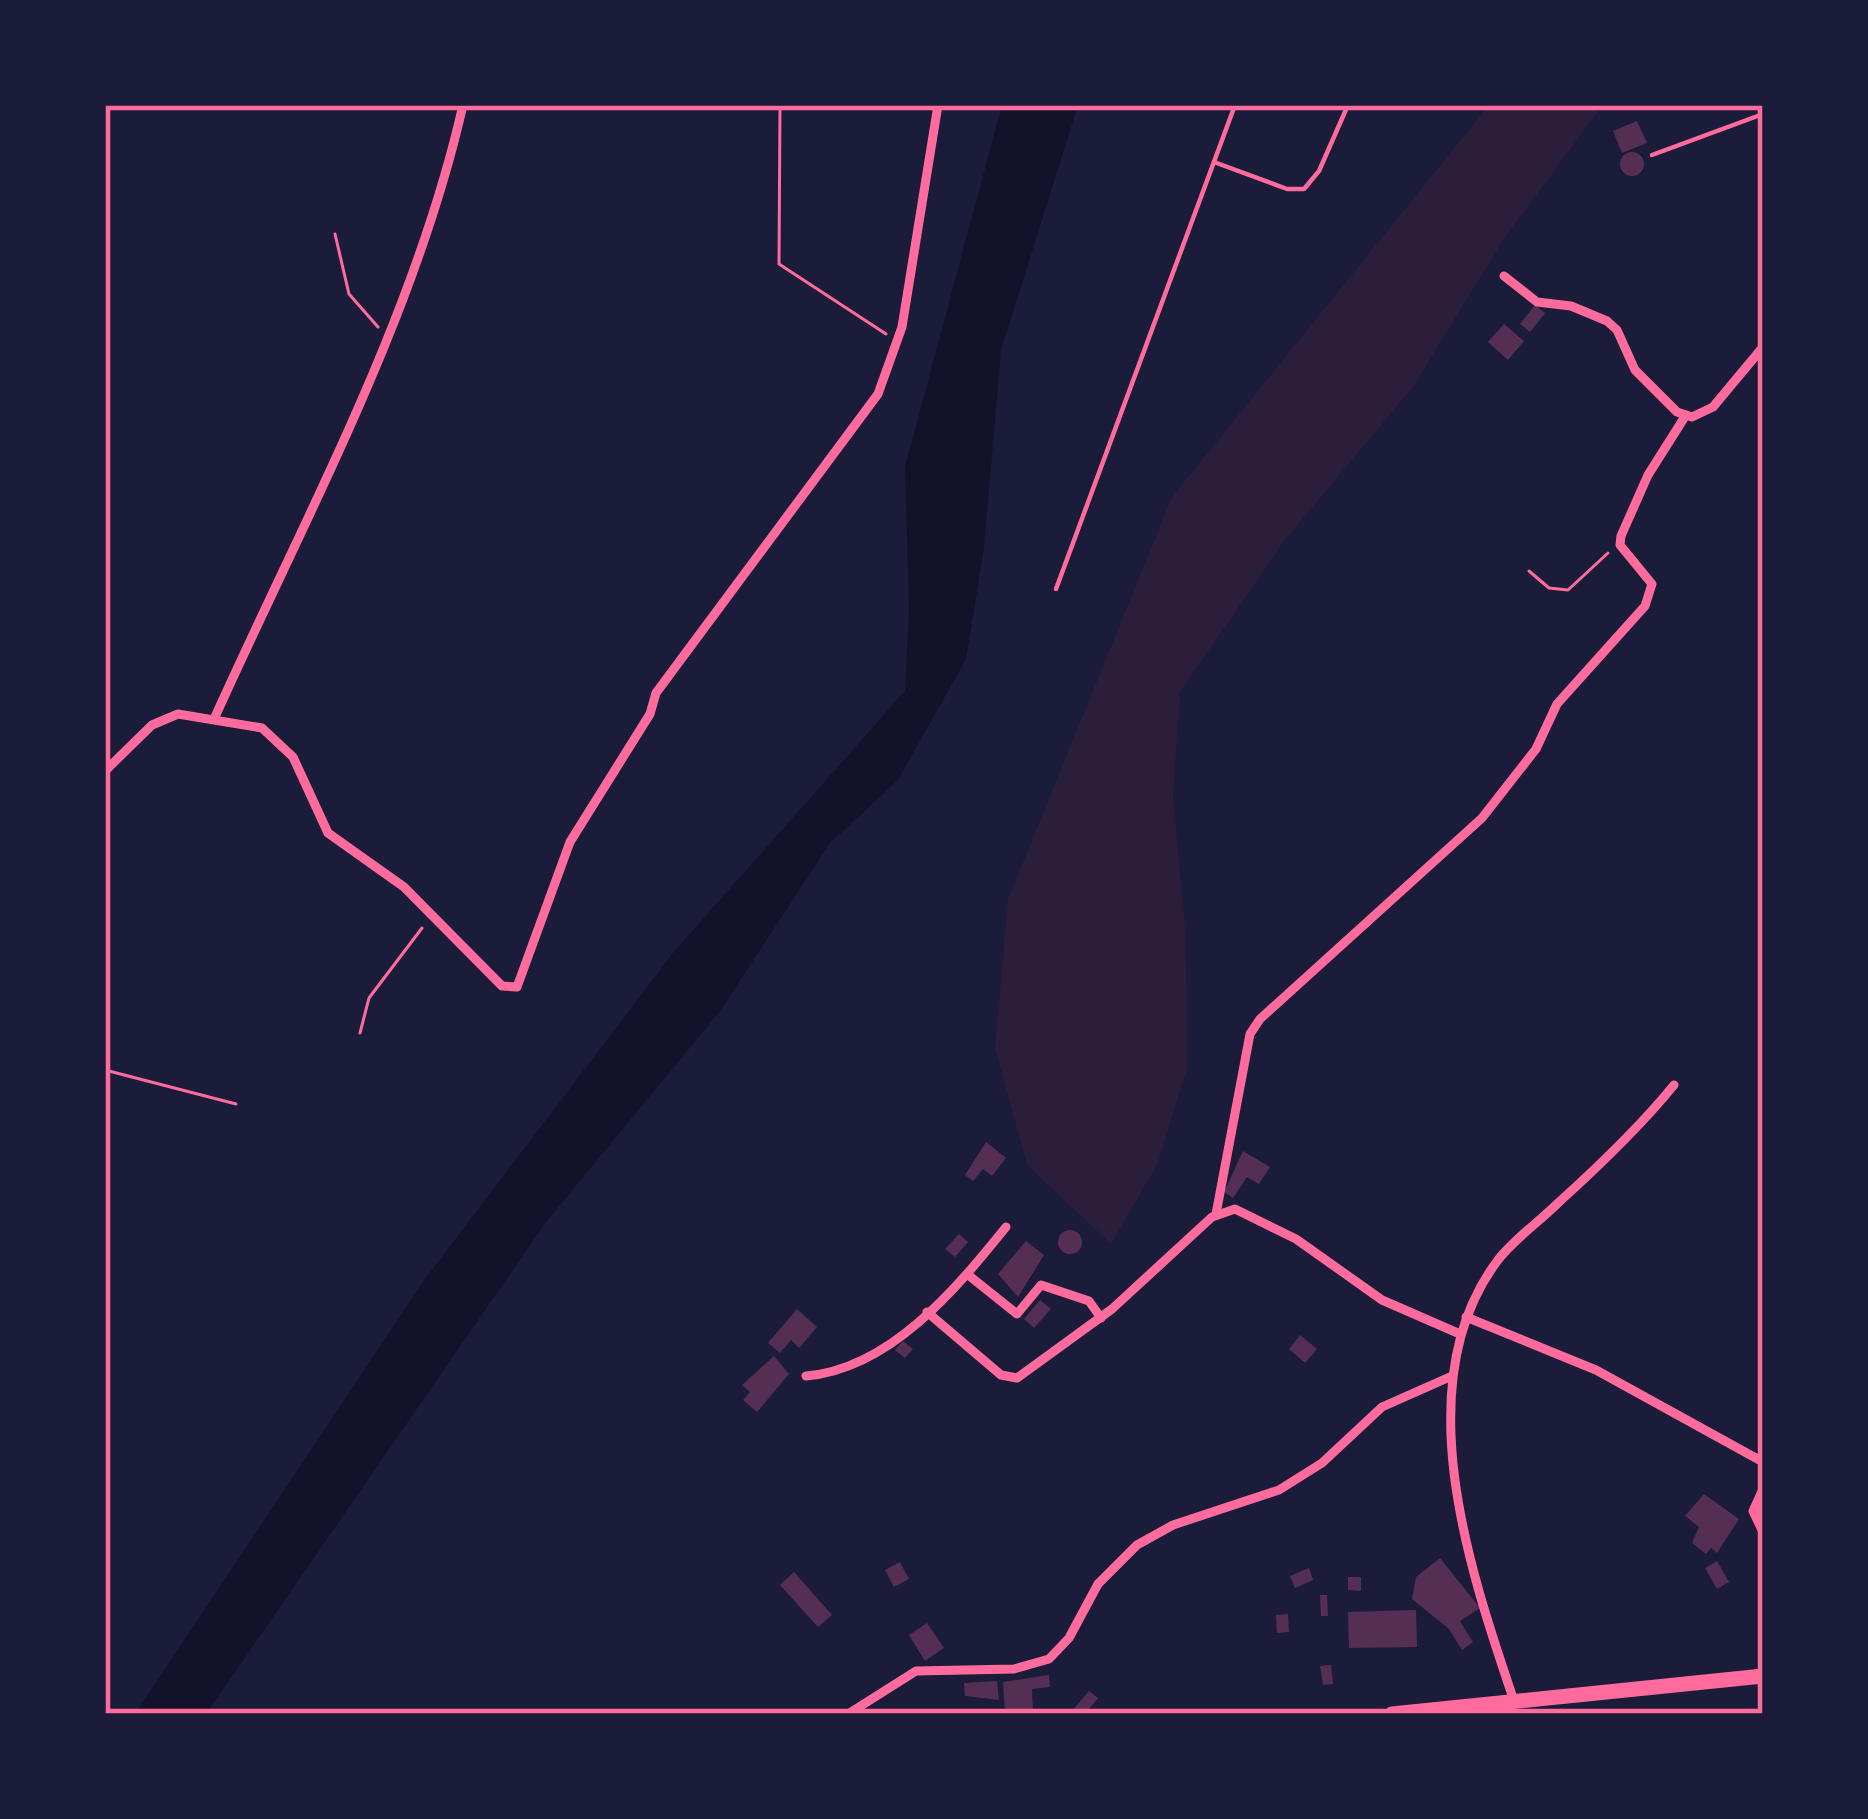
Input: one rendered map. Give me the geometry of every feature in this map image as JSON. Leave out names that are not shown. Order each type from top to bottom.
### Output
[{"type":"highway","points":[[1392,1714],[1763,1676]]},
{"type":"street","points":[[215,717],[389,335],[445,190],[463,105]]},
{"type":"street","points":[[105,772],[163,719],[178,714],[262,728],[279,740],[328,833],[404,886],[502,986],[517,987],[570,842],[650,714],[656,693],[863,418],[898,341],[938,105]]},
{"type":"street","points":[[1504,276],[1538,302],[1571,306],[1607,321],[1617,330],[1635,370],[1686,415]]},
{"type":"street","points":[[1216,1214],[1216,1197],[1240,1106],[1244,1047],[1260,1019],[1482,818],[1525,765],[1547,718],[1645,606],[1652,584],[1621,540],[1648,475],[1686,415],[1713,406],[1763,346]]},
{"type":"street","points":[[1514,1701],[1461,1531],[1452,1376],[1460,1334],[1500,1258],[1602,1163],[1674,1085]]},
{"type":"street","points":[[927,1312],[1008,1379],[1101,1318],[1216,1214],[1235,1209],[1254,1214],[1382,1300],[1460,1334]]},
{"type":"street","points":[[806,1376],[859,1365],[927,1312],[1006,1227]]},
{"type":"street","points":[[967,1274],[1017,1314],[1041,1285],[1089,1301],[1101,1318]]},
{"type":"street","points":[[1466,1317],[1596,1370],[1763,1462]]},
{"type":"street","points":[[848,1714],[916,1672],[1014,1669],[1049,1659],[1069,1638],[1098,1585],[1137,1545],[1173,1525],[1279,1490],[1322,1463],[1382,1407],[1452,1376]]},
{"type":"street","points":[[1763,1489],[1753,1511],[1763,1532]]},
{"type":"lane","points":[[1056,590],[1235,105]]},
{"type":"lane","points":[[1214,162],[1287,189],[1304,189],[1319,171],[1348,105]]},
{"type":"lane","points":[[1652,155],[1763,114]]},
{"type":"path","points":[[780,105],[779,264],[898,341]]},
{"type":"path","points":[[335,234],[349,294],[389,335]]},
{"type":"path","points":[[1529,571],[1549,588],[1568,590],[1621,540]]},
{"type":"path","points":[[360,1033],[369,998],[432,914]]},
{"type":"path","points":[[105,1070],[236,1104]]},
{"type":"shaded area","points":[[1002,105],[1078,105],[1001,350],[984,547],[966,659],[898,780],[830,843],[720,1011],[546,1222],[206,1714],[135,1714],[422,1283],[673,953],[905,691],[909,610],[905,467]]},
{"type":"shaded area","points":[[1489,105],[1603,105],[1505,237],[1413,387],[1285,540],[1180,692],[1173,796],[1186,937],[1187,1068],[1158,1163],[1111,1244],[1027,1165],[995,1048],[1008,899],[1172,497]]},
{"type":"building","points":[[1637,121],[1647,143],[1622,153],[1613,131]]},
{"type":"building","points":[[1632,152],[1644,164],[1632,176],[1620,164]]},
{"type":"building","points":[[1535,305],[1545,313],[1530,332],[1520,324]]},
{"type":"building","points":[[1504,324],[1524,341],[1508,360],[1488,342]]},
{"type":"building","points":[[986,1142],[1006,1158],[992,1176],[983,1169],[973,1181],[965,1175]]},
{"type":"building","points":[[1243,1151],[1270,1167],[1259,1184],[1247,1177],[1233,1198],[1224,1192]]},
{"type":"building","points":[[1070,1230],[1082,1242],[1070,1254],[1058,1242]]},
{"type":"building","points":[[959,1234],[968,1242],[955,1257],[945,1249]]},
{"type":"building","points":[[1026,1241],[1044,1255],[1018,1297],[998,1274]]},
{"type":"building","points":[[1040,1300],[1051,1309],[1034,1328],[1024,1319]]},
{"type":"building","points":[[797,1309],[817,1327],[799,1348],[791,1340],[780,1353],[768,1343]]},
{"type":"building","points":[[1300,1335],[1317,1349],[1305,1363],[1289,1349]]},
{"type":"building","points":[[903,1341],[913,1349],[905,1358],[895,1350]]},
{"type":"building","points":[[774,1356],[789,1374],[757,1412],[743,1400],[750,1392],[742,1385]]},
{"type":"building","points":[[1704,1494],[1739,1519],[1717,1553],[1711,1548],[1706,1554],[1692,1543],[1699,1527],[1685,1516]]},
{"type":"building","points":[[1440,1558],[1480,1608],[1460,1621],[1473,1642],[1462,1650],[1449,1629],[1412,1599],[1416,1577]]},
{"type":"building","points":[[1717,1561],[1729,1582],[1717,1589],[1705,1568]]},
{"type":"building","points":[[900,1562],[909,1579],[894,1587],[885,1570]]},
{"type":"building","points":[[1309,1568],[1313,1580],[1295,1588],[1290,1576]]},
{"type":"building","points":[[794,1572],[832,1615],[818,1627],[780,1585]]},
{"type":"building","points":[[1348,1577],[1361,1577],[1361,1591],[1348,1590]]},
{"type":"building","points":[[1320,1595],[1327,1595],[1328,1616],[1321,1616]]},
{"type":"building","points":[[1416,1610],[1417,1647],[1349,1648],[1348,1612]]},
{"type":"building","points":[[1288,1614],[1289,1632],[1277,1633],[1276,1615]]},
{"type":"building","points":[[927,1623],[944,1648],[925,1661],[909,1635]]},
{"type":"building","points":[[1331,1665],[1333,1684],[1323,1685],[1320,1666]]},
{"type":"building","points":[[1049,1675],[1050,1687],[1032,1689],[1033,1714],[1005,1714],[1003,1682]]},
{"type":"building","points":[[997,1681],[999,1700],[965,1696],[964,1683]]},
{"type":"building","points":[[1089,1691],[1098,1698],[1085,1714],[1076,1714],[1072,1711]]}]
